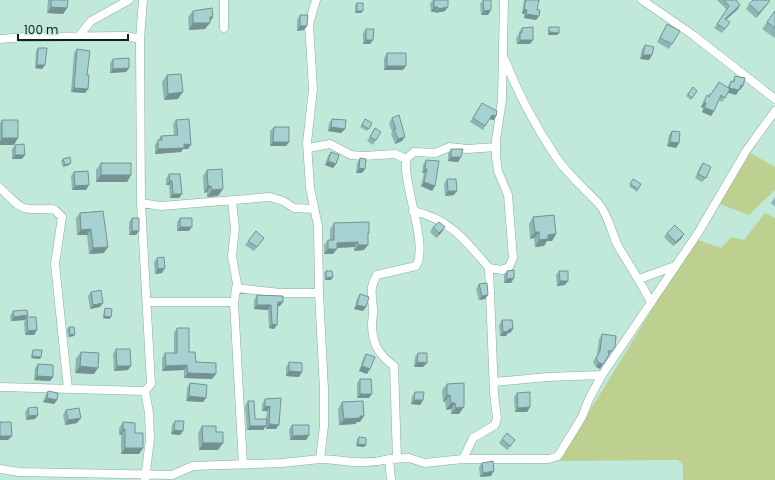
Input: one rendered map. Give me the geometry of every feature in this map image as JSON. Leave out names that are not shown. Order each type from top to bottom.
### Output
[{"type":"street","points":[[79,36],[91,21],[129,0]]},
{"type":"street","points":[[143,0],[140,39],[141,203],[151,384],[145,391]]},
{"type":"street","points":[[224,0],[224,28]]},
{"type":"street","points":[[316,0],[309,24],[313,89],[312,109],[308,121],[308,148],[313,209],[318,226],[319,293],[324,389],[324,426],[320,459]]},
{"type":"street","points":[[413,211],[425,214],[450,226],[489,268],[502,270],[509,267],[513,258],[508,195],[498,171],[496,147],[502,100],[504,0]]},
{"type":"street","points":[[642,0],[693,35],[775,99]]},
{"type":"street","points":[[0,39],[126,36],[140,39]]},
{"type":"street","points":[[504,56],[514,83],[557,158],[590,197],[599,204],[606,215],[627,262],[639,279],[651,304]]},
{"type":"street","points":[[0,469],[19,472],[170,477],[193,466],[282,464],[320,459],[345,460],[358,464],[374,464],[393,459],[408,458],[425,464],[463,459],[549,459],[558,456],[582,418],[589,399],[602,374],[651,304],[717,202],[746,151],[775,111]]},
{"type":"street","points":[[308,148],[330,144],[351,155],[363,156],[395,154],[406,158]]},
{"type":"street","points":[[391,480],[393,459],[394,366],[381,357],[373,339],[373,310],[371,292],[372,282],[377,275],[416,266],[420,259],[416,221],[404,170],[406,158],[414,152],[435,153],[450,147],[467,149],[496,147]]},
{"type":"street","points":[[0,188],[12,202],[21,208],[51,209],[55,210],[62,217],[55,264],[68,389]]},
{"type":"street","points":[[141,203],[161,206],[270,197],[284,201],[294,208],[313,209]]},
{"type":"street","points":[[232,201],[235,229],[232,256],[236,288],[234,302],[243,464]]},
{"type":"street","points":[[639,279],[675,266]]},
{"type":"street","points":[[463,459],[473,438],[496,425],[497,418],[489,268]]},
{"type":"street","points":[[236,288],[280,293],[319,293]]},
{"type":"street","points":[[147,302],[234,302]]},
{"type":"street","points":[[494,382],[548,376],[602,374]]},
{"type":"street","points":[[0,387],[145,391]]},
{"type":"street","points":[[145,391],[149,412],[150,439],[145,477]]},
{"type":"green space","points":[[750,153],[775,167],[775,190],[749,215],[720,204]]},
{"type":"green space","points":[[765,213],[775,218],[775,480],[683,480],[683,465],[678,460],[559,461],[695,239],[721,248],[731,237],[744,240]]},
{"type":"building","points":[[51,0],[68,0],[67,8],[51,7]]},
{"type":"building","points":[[434,0],[448,0],[448,7],[438,9],[438,7],[434,7]]},
{"type":"building","points":[[483,0],[491,0],[491,10],[484,11]]},
{"type":"building","points":[[526,0],[539,0],[537,10],[540,10],[539,16],[526,14],[527,10],[524,9]]},
{"type":"building","points":[[724,0],[736,0],[740,5],[725,19],[730,22],[725,29],[717,24],[729,6]]},
{"type":"building","points":[[753,0],[770,1],[759,13],[749,4]]},
{"type":"building","points":[[357,3],[363,3],[363,11],[357,11]]},
{"type":"building","points":[[212,8],[213,17],[210,17],[210,23],[193,23],[193,11]]},
{"type":"building","points":[[775,11],[775,28],[767,22]]},
{"type":"building","points":[[300,15],[308,15],[307,26],[300,26]]},
{"type":"building","points":[[667,24],[680,31],[672,44],[660,38]]},
{"type":"building","points":[[533,27],[533,40],[520,40],[522,28]]},
{"type":"building","points":[[549,27],[559,27],[559,33],[549,32]]},
{"type":"building","points":[[366,29],[374,29],[373,40],[366,40]]},
{"type":"building","points":[[645,45],[654,47],[652,55],[643,55]]},
{"type":"building","points":[[38,48],[47,48],[45,65],[37,65]]},
{"type":"building","points":[[77,49],[90,51],[87,75],[89,75],[88,89],[74,88]]},
{"type":"building","points":[[387,53],[406,53],[406,66],[387,66]]},
{"type":"building","points":[[129,58],[129,68],[113,69],[113,59]]},
{"type":"building","points":[[181,74],[183,92],[168,94],[167,75]]},
{"type":"building","points":[[735,76],[745,78],[743,86],[741,85],[739,90],[729,88],[731,81],[734,82]]},
{"type":"building","points":[[719,82],[730,89],[725,98],[721,95],[714,111],[705,108],[706,103],[704,102],[707,95],[709,97]]},
{"type":"building","points":[[693,87],[697,91],[692,98],[688,94]]},
{"type":"building","points":[[482,103],[497,111],[496,116],[492,115],[485,126],[473,118]]},
{"type":"building","points":[[399,115],[405,137],[398,139],[392,118]]},
{"type":"building","points":[[189,119],[191,145],[184,144],[184,148],[158,149],[158,140],[162,140],[161,136],[178,135],[176,120]]},
{"type":"building","points":[[332,119],[346,120],[345,129],[331,127]]},
{"type":"building","points":[[365,119],[372,123],[369,129],[362,125]]},
{"type":"building","points":[[2,120],[18,120],[18,138],[2,138]]},
{"type":"building","points":[[274,127],[289,127],[289,142],[273,142]]},
{"type":"building","points":[[375,128],[381,132],[376,140],[370,137]]},
{"type":"building","points":[[672,131],[680,132],[679,143],[670,142]]},
{"type":"building","points":[[24,144],[25,155],[15,155],[15,145]]},
{"type":"building","points":[[451,149],[463,149],[461,157],[451,157]]},
{"type":"building","points":[[331,152],[339,155],[336,164],[328,161]]},
{"type":"building","points":[[70,157],[71,163],[65,165],[63,159]]},
{"type":"building","points":[[360,158],[366,159],[365,169],[359,168]]},
{"type":"building","points":[[426,160],[439,161],[435,186],[424,182],[427,169],[425,169]]},
{"type":"building","points":[[101,163],[131,163],[131,175],[101,175]]},
{"type":"building","points":[[703,163],[711,167],[706,178],[698,174]]},
{"type":"building","points":[[222,169],[223,189],[212,190],[211,186],[208,186],[207,170]]},
{"type":"building","points":[[88,171],[89,185],[75,186],[74,172]]},
{"type":"building","points":[[169,174],[180,174],[182,194],[173,194],[172,181],[170,181]]},
{"type":"building","points":[[447,179],[456,179],[457,191],[448,191]]},
{"type":"building","points":[[633,179],[641,184],[638,189],[630,184]]},
{"type":"building","points":[[103,211],[108,247],[93,248],[91,229],[81,230],[80,213]]},
{"type":"building","points":[[554,215],[556,234],[548,235],[548,239],[539,240],[539,232],[535,232],[533,217]]},
{"type":"building","points":[[132,218],[139,218],[139,231],[132,231]]},
{"type":"building","points":[[180,218],[192,218],[192,227],[180,227]]},
{"type":"building","points":[[369,222],[368,245],[358,245],[358,242],[337,243],[337,249],[328,249],[328,240],[334,240],[334,223]]},
{"type":"building","points":[[439,222],[445,227],[439,233],[433,227]]},
{"type":"building","points":[[675,225],[684,234],[676,242],[667,233]]},
{"type":"building","points":[[256,231],[264,238],[257,247],[248,241]]},
{"type":"building","points":[[164,257],[165,268],[158,269],[157,258]]},
{"type":"building","points":[[514,270],[514,278],[507,279],[507,271]]},
{"type":"building","points":[[326,271],[332,271],[333,277],[326,278]]},
{"type":"building","points":[[559,271],[568,271],[568,281],[560,281]]},
{"type":"building","points":[[487,283],[488,295],[482,296],[479,284]]},
{"type":"building","points":[[101,290],[103,303],[93,305],[91,292]]},
{"type":"building","points":[[360,294],[369,297],[366,307],[357,305]]},
{"type":"building","points":[[257,295],[283,296],[283,302],[278,302],[277,325],[272,324],[271,305],[257,305]]},
{"type":"building","points":[[105,308],[112,309],[111,317],[104,316]]},
{"type":"building","points":[[27,310],[28,315],[14,317],[13,311]]},
{"type":"building","points":[[27,317],[36,317],[37,330],[28,331]]},
{"type":"building","points":[[502,320],[512,320],[513,329],[503,332]]},
{"type":"building","points":[[69,327],[74,327],[75,334],[70,335]]},
{"type":"building","points":[[177,328],[189,328],[189,352],[195,352],[196,362],[216,363],[216,374],[188,373],[187,365],[166,366],[165,353],[177,353]]},
{"type":"building","points":[[602,334],[616,336],[615,347],[612,351],[608,351],[609,355],[603,364],[599,363],[596,358],[600,351]]},
{"type":"building","points":[[116,349],[130,349],[131,366],[117,366]]},
{"type":"building","points":[[33,350],[42,350],[41,357],[32,356]]},
{"type":"building","points":[[81,352],[99,353],[98,368],[80,366]]},
{"type":"building","points":[[418,353],[427,353],[427,363],[417,362]]},
{"type":"building","points":[[366,354],[375,357],[370,369],[362,366]]},
{"type":"building","points":[[289,362],[302,363],[302,372],[289,371]]},
{"type":"building","points":[[38,364],[53,365],[53,377],[37,376]]},
{"type":"building","points":[[360,379],[371,379],[372,394],[360,394]]},
{"type":"building","points":[[190,383],[207,385],[206,398],[189,396]]},
{"type":"building","points":[[464,383],[464,407],[456,408],[455,403],[451,403],[450,395],[447,395],[447,384]]},
{"type":"building","points":[[48,391],[58,393],[57,400],[47,398]]},
{"type":"building","points":[[415,392],[424,392],[423,400],[414,400]]},
{"type":"building","points":[[530,392],[530,407],[518,408],[517,393]]},
{"type":"building","points":[[281,398],[279,425],[269,424],[270,406],[265,407],[265,399]]},
{"type":"building","points":[[248,401],[254,401],[255,419],[267,419],[266,426],[250,426]]},
{"type":"building","points":[[363,401],[364,416],[360,416],[360,418],[344,419],[342,402]]},
{"type":"building","points":[[37,407],[38,415],[29,416],[28,408]]},
{"type":"building","points":[[79,408],[81,418],[68,420],[66,410]]},
{"type":"building","points":[[175,421],[184,421],[183,431],[174,430]]},
{"type":"building","points":[[0,422],[11,422],[12,436],[0,436]]},
{"type":"building","points":[[123,422],[135,423],[135,433],[143,433],[143,448],[125,448],[125,429],[123,429]]},
{"type":"building","points":[[292,425],[309,425],[309,435],[293,436]]},
{"type":"building","points":[[202,426],[216,426],[216,432],[223,432],[223,443],[203,443]]},
{"type":"building","points":[[507,433],[515,440],[510,446],[502,439]]},
{"type":"building","points":[[359,437],[366,438],[366,445],[358,444]]},
{"type":"building","points":[[493,461],[494,471],[483,473],[482,463]]}]
